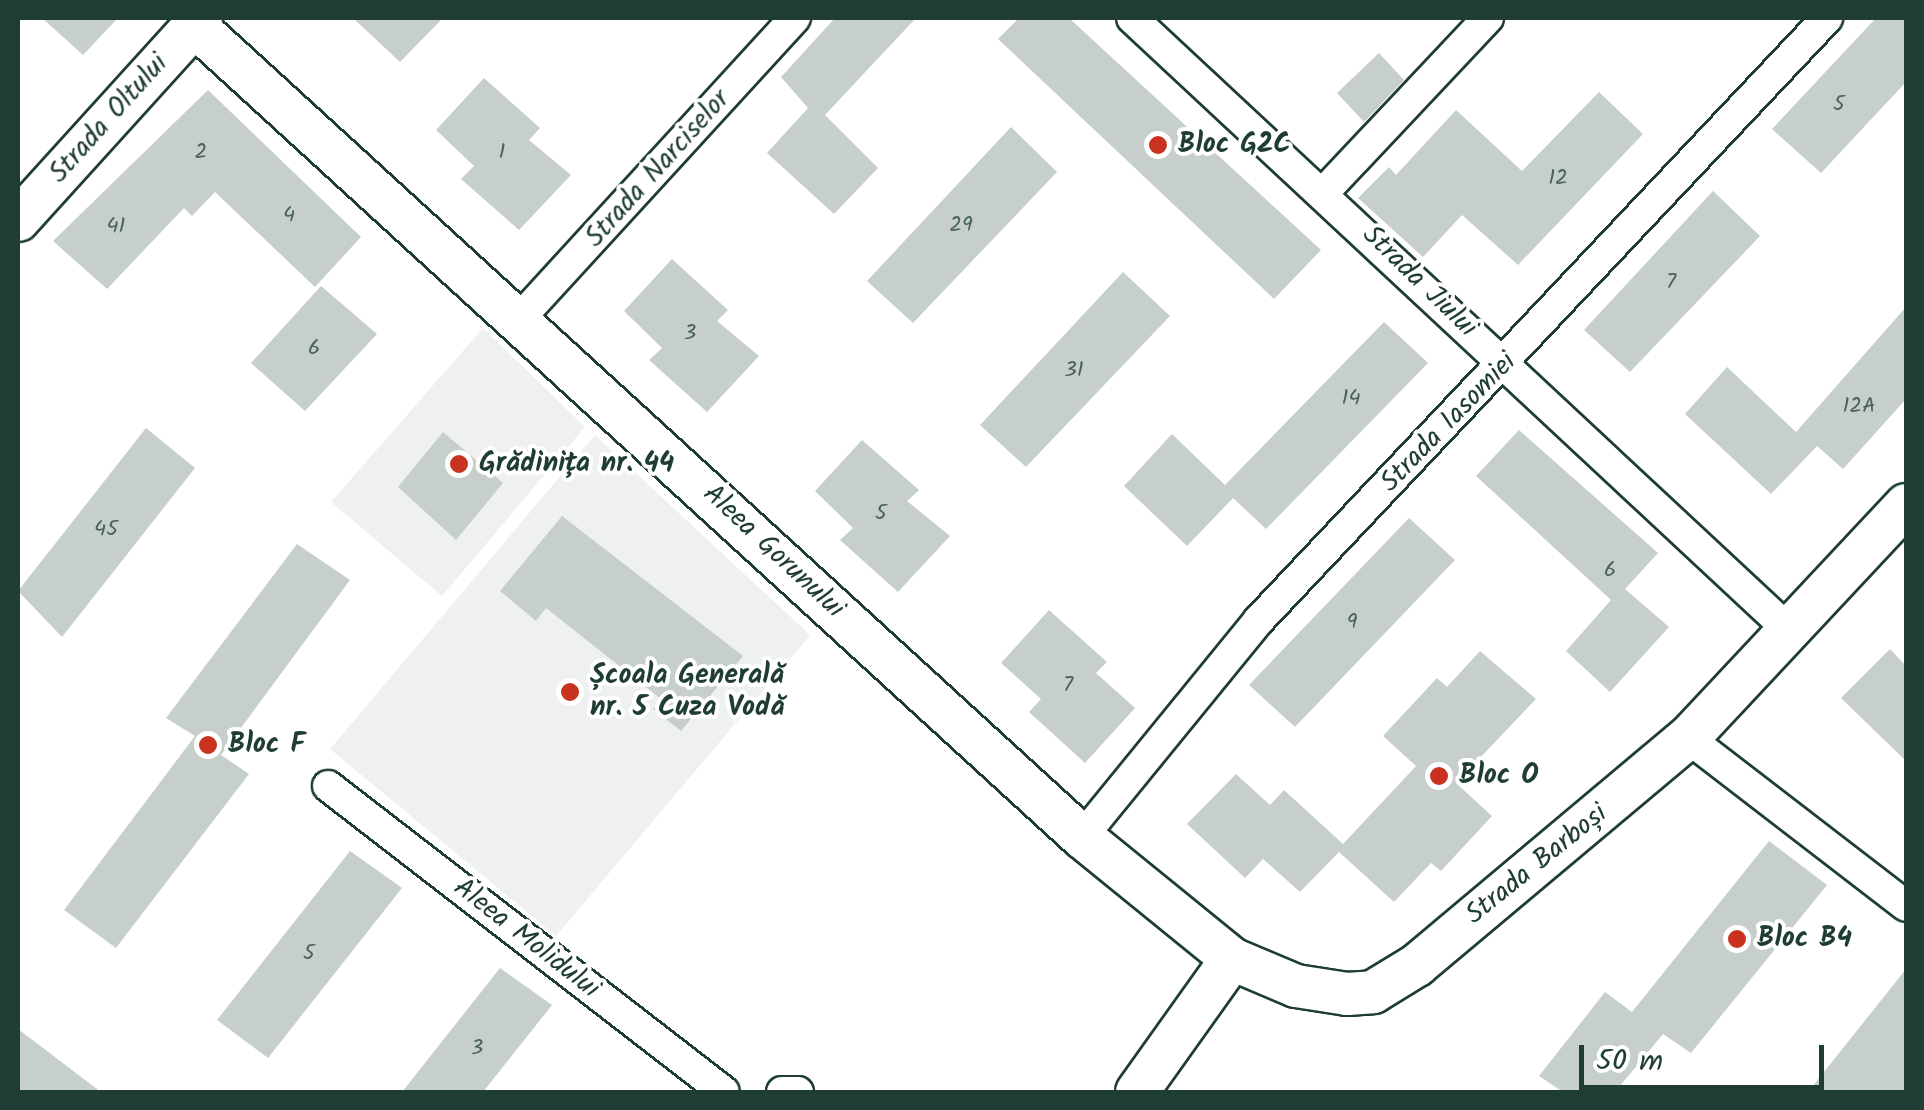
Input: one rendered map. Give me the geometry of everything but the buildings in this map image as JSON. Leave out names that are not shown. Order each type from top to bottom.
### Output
[{"type":"street","name":"Strada Narciselor","points":[[520,318],[794,18]]},
{"type":"street","points":[[1324,192],[1488,18]]},
{"type":"street","name":"Strada Iasomiei","points":[[1082,837],[1259,620],[1506,364],[1827,18]]},
{"type":"street","name":"Strada Jiului","points":[[1138,19],[1792,632]]},
{"type":"street","name":"Aleea Gorunului","points":[[193,20],[1082,837],[1232,960]]},
{"type":"street","name":"Strada Oltului","points":[[18,220],[193,20]]},
{"type":"street","name":"Strada Barboși","points":[[1232,960],[1296,986],[1373,992],[1688,738],[1792,632],[1906,505]]},
{"type":"street","points":[[1688,738],[1906,906]]},
{"type":"street","name":"Aleea Molidului","points":[[328,786],[724,1092]]},
{"type":"street","points":[[1137,1092],[1232,960]]},
{"type":"street","points":[[782,1092],[798,1092]]},
{"type":"shaded area","name":"Grădinița nr. 44","points":[[483,328],[585,427],[442,596],[331,502]]},
{"type":"shaded area","name":"Școala Generală nr. 5 Cuza Vodă","points":[[595,435],[810,635],[556,936],[330,749]]},
{"type":"place","name":"Bloc G2C","points":[[1158,145]]},
{"type":"place","name":"Grădinița nr. 44","points":[[459,464]]},
{"type":"place","name":"Școala Generală nr. 5 Cuza Vodă","points":[[570,692]]},
{"type":"place","name":"Bloc F","points":[[208,745]]},
{"type":"place","name":"Bloc O","points":[[1439,776]]},
{"type":"place","name":"Bloc B4","points":[[1737,939]]}]
